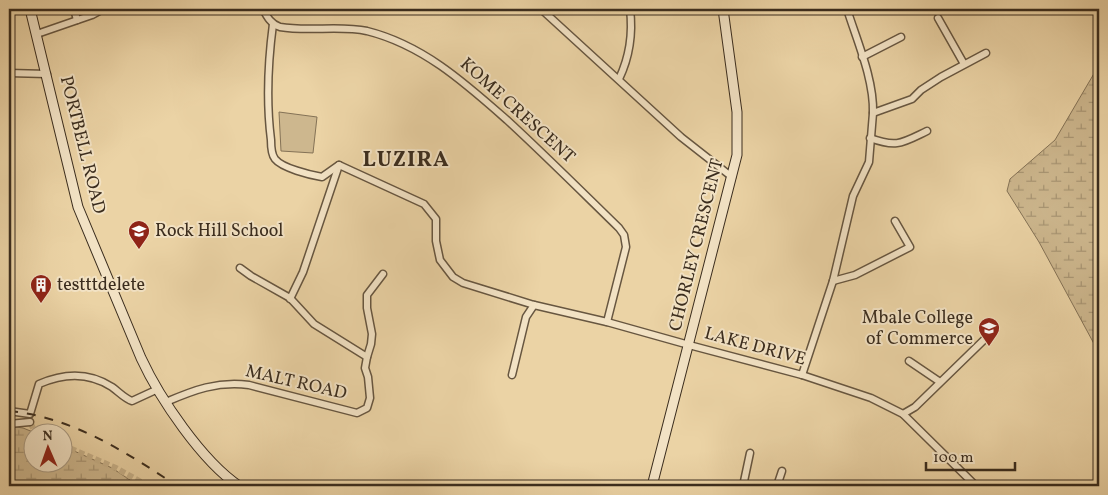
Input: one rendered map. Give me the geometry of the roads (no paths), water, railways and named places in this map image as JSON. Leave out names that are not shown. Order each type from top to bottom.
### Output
[{"type":"main road","name":"PORTBELL ROAD","points":[[30,9],[78,207],[141,358],[158,390],[200,449],[219,471],[239,486]]},
{"type":"main road","name":"CHORLEY CRESCENT","points":[[652,486],[737,155],[738,123],[723,9]]},
{"type":"street","points":[[74,9],[77,20]]},
{"type":"street","points":[[37,34],[92,15],[102,9]]},
{"type":"street","points":[[263,9],[273,24],[268,60],[268,96],[272,154],[284,166],[320,176],[339,166]]},
{"type":"street","points":[[541,9],[681,137],[732,177]]},
{"type":"street","points":[[619,79],[630,48],[630,9]]},
{"type":"street","points":[[802,375],[833,281],[853,196],[869,162],[871,153],[872,92],[847,9]]},
{"type":"street","points":[[938,18],[964,64]]},
{"type":"street","name":"KOME CRESCENT","points":[[273,24],[286,28],[339,28],[367,31],[395,40],[416,51],[443,66],[466,83],[532,143],[622,231],[626,247],[607,322]]},
{"type":"street","points":[[862,57],[901,37]]},
{"type":"street","points":[[873,113],[912,99],[921,90],[986,53]]},
{"type":"street","points":[[9,73],[47,74]]},
{"type":"street","points":[[870,138],[887,144],[898,144],[926,131]]},
{"type":"street","points":[[290,299],[312,246],[339,166]]},
{"type":"street","name":"LAKE DRIVE","points":[[339,166],[424,204],[437,222],[436,241],[440,260],[453,277],[467,285],[534,305],[607,322],[802,375],[871,398],[903,414],[976,486]]},
{"type":"street","points":[[833,281],[861,273],[910,247],[895,221]]},
{"type":"street","points":[[240,268],[290,299],[319,328],[367,357]]},
{"type":"street","name":"MALT ROAD","points":[[166,402],[203,387],[244,384],[359,413],[367,408],[370,398],[365,368],[372,344],[367,295],[383,274]]},
{"type":"street","points":[[512,375],[526,317],[534,305]]},
{"type":"street","points":[[903,414],[915,407],[989,335]]},
{"type":"street","points":[[909,361],[940,382]]},
{"type":"street","points":[[9,411],[30,414],[39,384],[59,377],[90,377],[106,384],[125,398],[132,400],[158,390]]},
{"type":"street","points":[[9,424],[22,423]]},
{"type":"street","points":[[743,486],[750,453]]},
{"type":"street","points":[[778,486],[782,471]]},
{"type":"tunnel","points":[[30,414],[30,422]]},
{"type":"tunnel","points":[[72,449],[116,468],[148,486]]},
{"type":"railway","points":[[9,411],[55,420],[76,428],[118,449],[177,486]]},
{"type":"place","name":"Rock Hill School","points":[[139,250]]},
{"type":"place","name":"testttdelete","points":[[41,304]]},
{"type":"place","name":"Mbale College of Commerce","points":[[989,347]]},
{"type":"district","name":"LUZIRA","points":[[406,160]]}]
